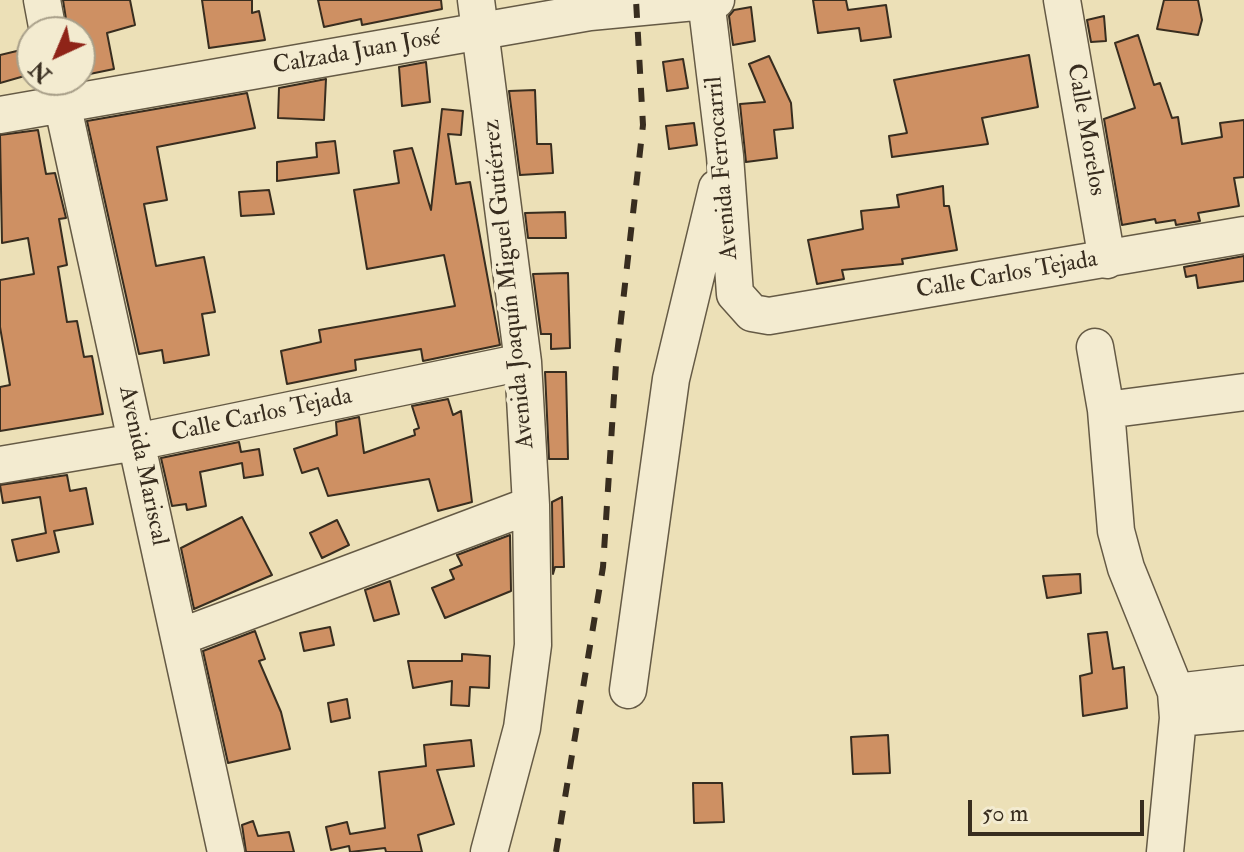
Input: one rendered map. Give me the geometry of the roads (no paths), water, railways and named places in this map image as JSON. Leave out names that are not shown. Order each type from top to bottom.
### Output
[{"type":"street","name":"Calle Morelos","points":[[1062,0],[1107,260]]},
{"type":"street","name":"Calzada Juan José","points":[[96,85],[478,15],[709,1]]},
{"type":"street","name":"Avenida Ferrocarril","points":[[709,1],[735,294],[752,313],[769,316]]},
{"type":"street","name":"Avenida Joaquín Miguel Gutiérrez","points":[[478,15],[523,362],[531,505],[533,645],[522,728],[489,852]]},
{"type":"street","name":"Calzada Juan José","points":[[0,115],[50,96]]},
{"type":"street","name":"Avenida Mariscal","points":[[61,96],[226,852]]},
{"type":"street","points":[[628,690],[671,379],[725,156]]},
{"type":"street","name":"Calle Carlos Tejada","points":[[769,316],[1244,235]]},
{"type":"street","points":[[1095,347],[1106,410],[1116,531],[1126,568],[1177,705],[1165,852]]},
{"type":"street","name":"Calle Carlos Tejada","points":[[0,465],[136,442],[523,362]]},
{"type":"street","points":[[1106,410],[1244,392]]},
{"type":"street","points":[[180,637],[531,505]]},
{"type":"street","points":[[1177,705],[1244,684]]},
{"type":"street","points":[[1177,705],[1244,712]]},
{"type":"railway","points":[[556,852],[603,567],[616,364],[643,125],[636,0]]}]
